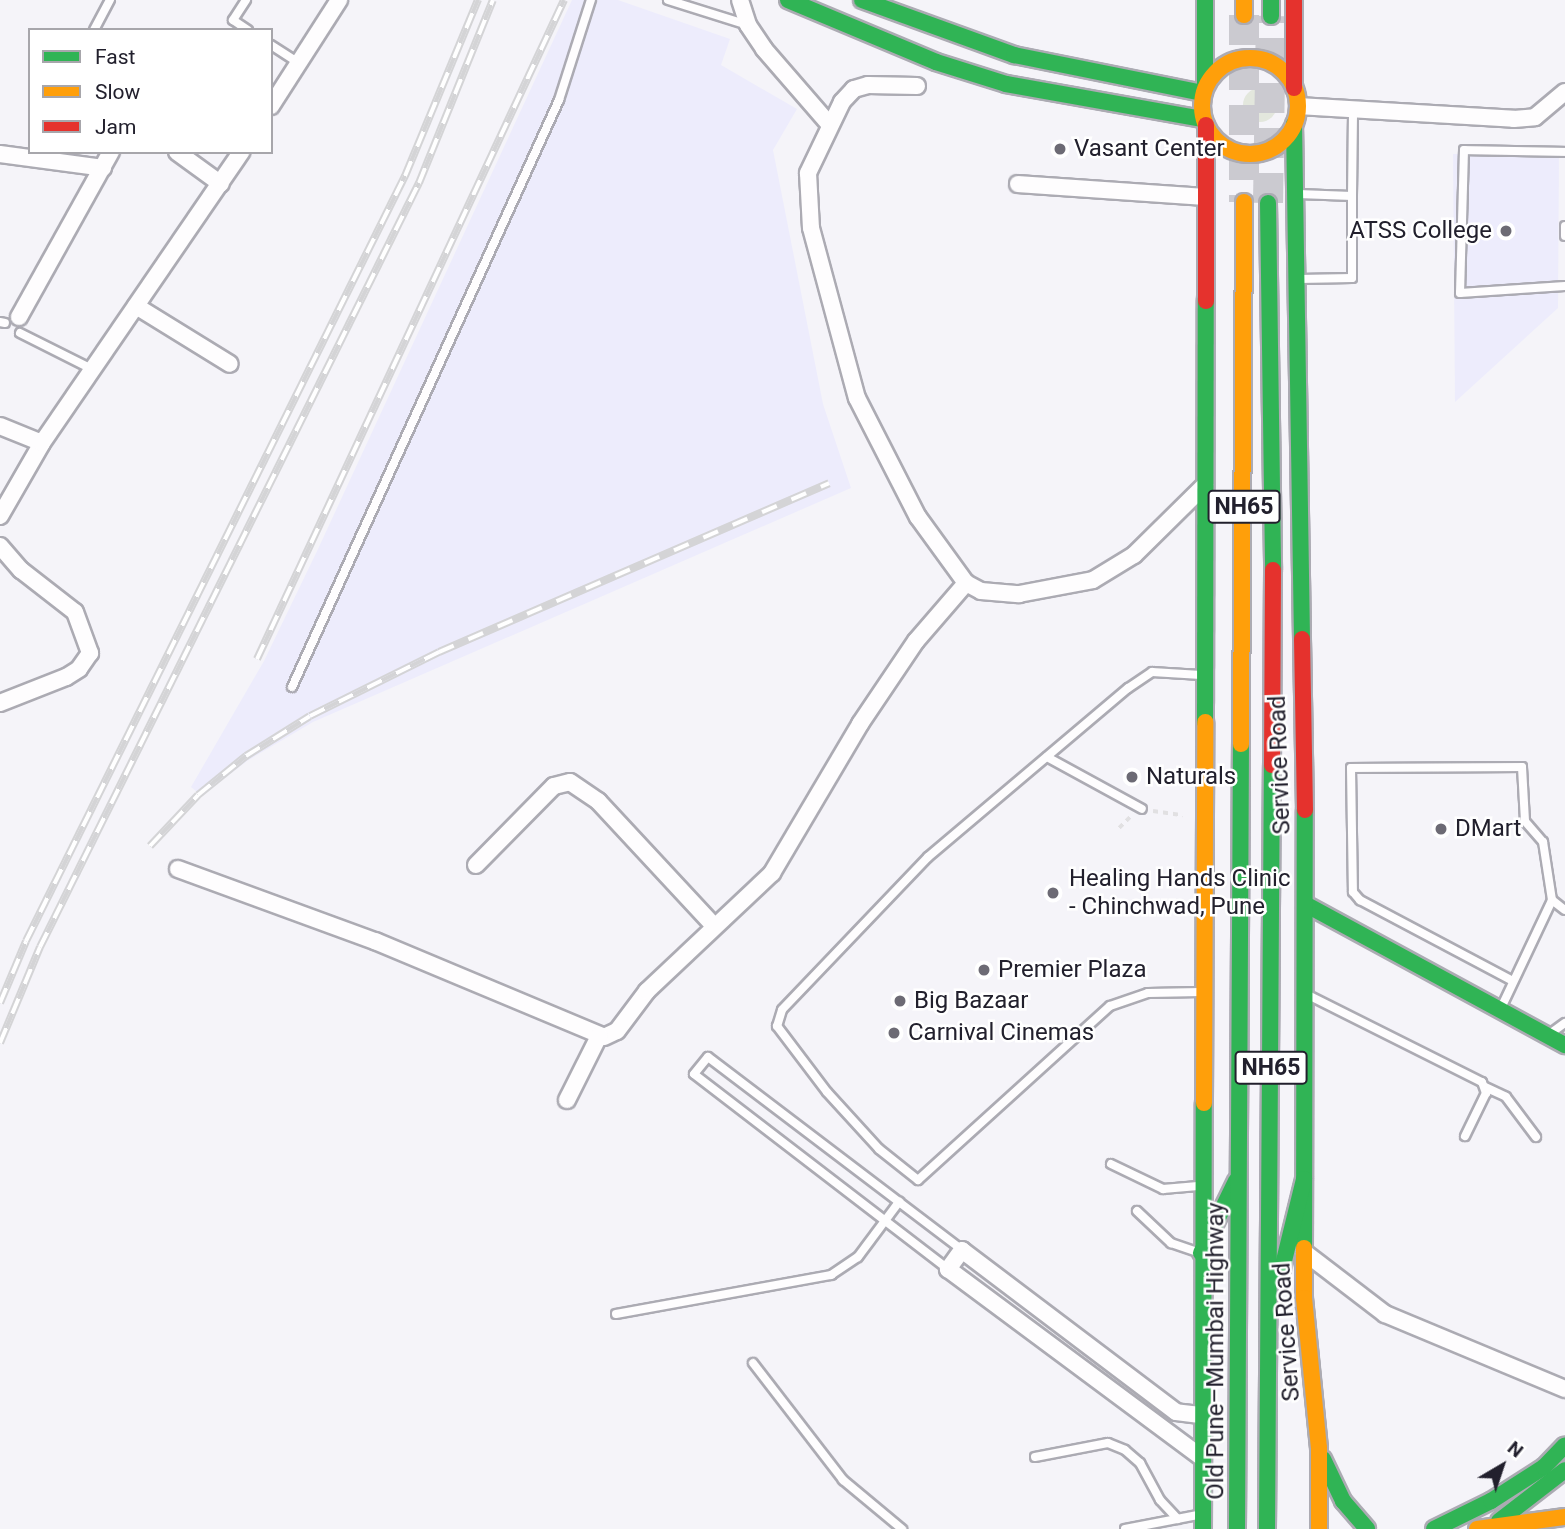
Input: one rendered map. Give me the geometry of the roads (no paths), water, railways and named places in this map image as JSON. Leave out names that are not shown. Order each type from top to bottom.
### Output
[{"type":"main road","points":[[862,0],[1014,55],[1204,91]]},
{"type":"main road","points":[[1203,1521],[1200,1456],[1200,1253],[1205,0]]},
{"type":"main road","points":[[792,1],[936,62],[1006,84],[1205,122],[1224,146],[1250,154],[1277,146],[1294,124],[1298,106],[1294,88],[1294,0]]},
{"type":"main road","points":[[1204,91],[1223,66],[1249,58],[1276,66],[1294,88]]},
{"type":"main road","name":"Service Road","points":[[1294,124],[1305,904],[1304,1252],[1319,1448],[1319,1529]]},
{"type":"main road","name":"NH65","points":[[1240,1173],[1244,202]]},
{"type":"main road","name":"NH65","points":[[1267,1529],[1274,471],[1268,203]]},
{"type":"main road","points":[[1305,904],[1499,1012],[1565,1045]]},
{"type":"main road","points":[[1200,1253],[1240,1173]]},
{"type":"main road","name":"Old Pune–Mumbai Highway","points":[[1237,1529],[1240,1173]]},
{"type":"main road","points":[[1268,1323],[1304,1179]]},
{"type":"main road","points":[[1434,1529],[1491,1501],[1544,1467],[1565,1445]]},
{"type":"main road","points":[[1319,1448],[1343,1500],[1367,1529]]},
{"type":"main road","points":[[1494,1524],[1565,1469]]},
{"type":"main road","points":[[1477,1529],[1494,1524],[1565,1517]]},
{"type":"street","points":[[273,103],[339,0]]},
{"type":"street","points":[[740,0],[748,26],[829,124]]},
{"type":"street","points":[[917,86],[854,89],[829,124],[808,173],[808,197],[811,228],[844,358],[857,398],[918,517],[966,583],[981,591],[1019,594],[1093,580],[1134,555],[1205,485]]},
{"type":"street","points":[[1298,106],[1514,119],[1535,117],[1565,92]]},
{"type":"street","points":[[0,154],[103,168]]},
{"type":"street","points":[[11,324],[110,154]]},
{"type":"street","points":[[180,154],[221,184]]},
{"type":"street","points":[[0,516],[42,443],[240,154]]},
{"type":"street","points":[[1018,184],[1205,197]]},
{"type":"street","points":[[136,306],[230,364]]},
{"type":"street","points":[[0,426],[42,443]]},
{"type":"street","points":[[0,545],[21,570],[75,612],[90,653],[79,668],[66,677],[0,703]]},
{"type":"street","points":[[178,869],[376,941],[599,1036],[617,1031],[647,991],[772,873],[866,714],[922,633],[966,583]]},
{"type":"street","points":[[476,865],[554,786],[570,782],[598,801],[714,926]]},
{"type":"street","points":[[567,1100],[599,1036]]},
{"type":"street","points":[[1200,1415],[1176,1412],[962,1250],[948,1269],[1090,1377],[1200,1456]]},
{"type":"street","points":[[1304,1252],[1385,1314],[1565,1389]]},
{"type":"street","points":[[1090,1377],[1104,1357]]},
{"type":"lane","points":[[95,28],[110,0]]},
{"type":"lane","points":[[245,28],[233,20],[246,0]]},
{"type":"lane","points":[[292,687],[559,100],[591,0]]},
{"type":"lane","points":[[668,0],[748,26]]},
{"type":"lane","points":[[273,46],[299,62]]},
{"type":"lane","points":[[1296,279],[1352,278],[1353,109]]},
{"type":"lane","points":[[1565,152],[1464,150],[1460,293],[1565,286]]},
{"type":"lane","points":[[1295,194],[1352,197]]},
{"type":"lane","points":[[1565,226],[1565,236]]},
{"type":"lane","points":[[11,324],[92,369]]},
{"type":"lane","points":[[1202,992],[1148,993],[1110,1006],[918,1180],[879,1149],[779,1033],[777,1019],[782,1010],[888,897],[1047,757],[1152,671],[1203,675]]},
{"type":"lane","points":[[1047,757],[1142,809]]},
{"type":"lane","points":[[1499,1012],[1552,900],[1543,842],[1525,821],[1522,767],[1351,768],[1353,892],[1360,900],[1513,981]]},
{"type":"lane","points":[[1552,900],[1565,910]]},
{"type":"lane","points":[[1305,994],[1476,1077],[1485,1087],[1506,1097],[1536,1137]]},
{"type":"lane","points":[[1547,1036],[1565,1023]]},
{"type":"lane","points":[[948,1269],[694,1074],[708,1057],[962,1250]]},
{"type":"lane","points":[[1465,1136],[1485,1087]]},
{"type":"lane","points":[[1111,1164],[1163,1189],[1201,1186]]},
{"type":"lane","points":[[616,1314],[831,1275],[858,1257],[899,1202]]},
{"type":"lane","points":[[1137,1211],[1171,1242],[1200,1253]]},
{"type":"lane","points":[[753,1363],[843,1480],[902,1529]]},
{"type":"lane","points":[[1035,1457],[1108,1443],[1125,1450],[1140,1463],[1160,1500],[1178,1519]]},
{"type":"lane","points":[[1125,1529],[1178,1519],[1203,1521]]},
{"type":"tunnel","points":[[1244,15],[1244,202]]},
{"type":"tunnel","points":[[1268,203],[1271,16]]},
{"type":"railway","points":[[0,1003],[26,941],[405,176],[478,0]]},
{"type":"railway","points":[[0,1043],[40,947],[419,183],[493,0]]},
{"type":"railway","points":[[257,659],[564,0]]},
{"type":"railway","points":[[150,846],[198,795],[246,756],[310,716],[439,652],[829,483]]},
{"type":"place","name":"Vasant Center","points":[[1060,149]]},
{"type":"place","name":"ATSS College","points":[[1506,231]]},
{"type":"place","name":"Naturals","points":[[1132,777]]},
{"type":"place","name":"DMart","points":[[1441,829]]},
{"type":"place","name":"Healing Hands Clinic - Chinchwad, Pune","points":[[1053,893]]},
{"type":"place","name":"Premier Plaza","points":[[984,970]]},
{"type":"place","name":"Big Bazaar","points":[[900,1001]]},
{"type":"place","name":"Carnival Cinemas","points":[[894,1033]]}]
